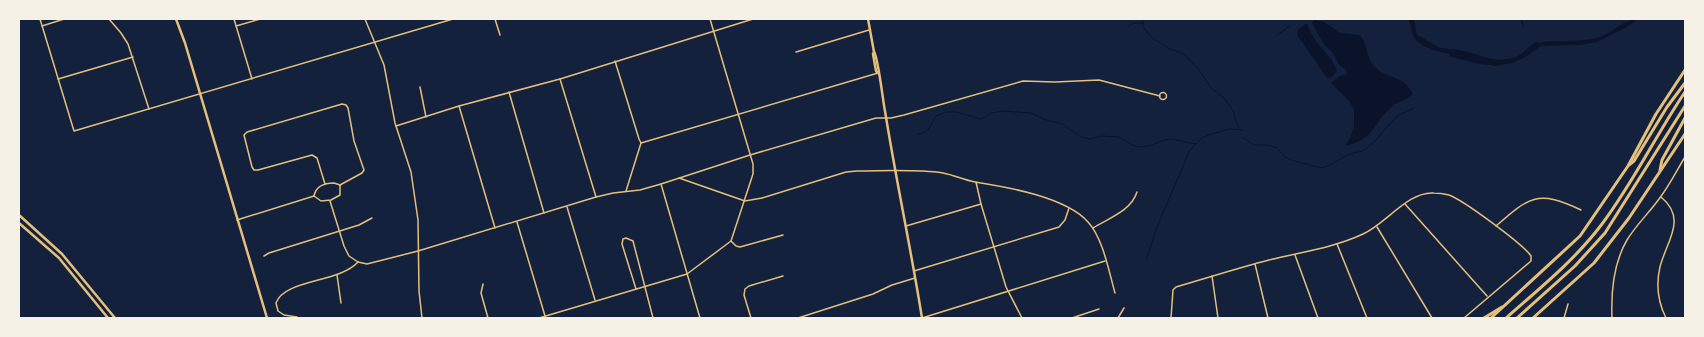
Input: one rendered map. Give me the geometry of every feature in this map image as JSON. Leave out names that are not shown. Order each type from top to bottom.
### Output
[{"type":"highway","points":[[1491,318],[1580,236],[1628,166],[1656,114],[1685,70]]},
{"type":"highway","points":[[1628,166],[1634,161],[1664,112],[1685,83]]},
{"type":"highway","points":[[1506,318],[1564,267],[1598,230],[1685,92]]},
{"type":"highway","points":[[1517,318],[1575,266],[1605,233],[1685,106]]},
{"type":"highway","points":[[1660,172],[1662,160],[1685,118]]},
{"type":"highway","points":[[1533,318],[1594,263],[1629,218],[1666,165],[1685,134]]},
{"type":"highway","points":[[1484,318],[1505,306]]},
{"type":"main road","points":[[176,19],[185,43],[267,318]]},
{"type":"main road","points":[[868,19],[874,52],[874,63],[876,72],[878,73],[922,318]]},
{"type":"main road","points":[[19,215],[62,254],[115,318]]},
{"type":"main road","points":[[19,223],[59,258],[108,318]]},
{"type":"street","points":[[40,19],[74,131],[453,19]]},
{"type":"street","points":[[42,26],[64,19]]},
{"type":"street","points":[[109,19],[128,44],[149,110]]},
{"type":"street","points":[[234,19],[252,79]]},
{"type":"street","points":[[236,26],[260,19]]},
{"type":"street","points":[[365,19],[387,77],[396,126],[411,172],[418,220],[420,306],[422,318]]},
{"type":"street","points":[[496,19],[500,35]]},
{"type":"street","points":[[539,318],[553,316],[595,300],[687,274],[731,241],[753,174],[750,155],[710,19]]},
{"type":"street","points":[[396,126],[753,19]]},
{"type":"street","points":[[796,52],[870,30]]},
{"type":"street","points":[[58,79],[133,57]]},
{"type":"street","points":[[615,61],[641,143],[626,191]]},
{"type":"street","points":[[641,143],[738,113],[878,73]]},
{"type":"street","points":[[560,78],[596,197]]},
{"type":"street","points":[[330,201],[349,256],[358,262],[372,264],[418,252],[596,197],[626,191],[640,190],[661,184],[750,155],[876,118],[904,115],[1023,81],[1055,82],[1099,80],[1160,96]]},
{"type":"street","points":[[420,87],[426,117]]},
{"type":"street","points":[[509,92],[544,213]]},
{"type":"street","points":[[325,184],[318,158],[312,155],[254,170],[244,135],[247,132],[342,104],[346,105],[348,108],[354,142],[364,170],[362,173],[340,185]]},
{"type":"street","points":[[459,106],[495,228]]},
{"type":"street","points":[[1612,318],[1614,281],[1622,252],[1628,239],[1661,197],[1685,157]]},
{"type":"street","points":[[679,178],[745,201],[762,198],[846,172],[942,173],[976,182],[998,185],[1063,203],[1082,216],[1093,228],[1098,238],[1115,293]]},
{"type":"street","points":[[314,196],[317,188],[325,184],[334,182],[340,185]]},
{"type":"street","points":[[976,182],[981,204],[1008,291],[1022,318]]},
{"type":"street","points":[[661,184],[700,318]]},
{"type":"street","points":[[314,196],[321,201],[330,201],[337,198],[340,194],[340,185]]},
{"type":"street","points":[[1093,228],[1124,210],[1135,199],[1137,192]]},
{"type":"street","points":[[1171,318],[1173,290],[1176,287],[1254,264],[1336,244],[1363,234],[1376,227],[1412,198],[1424,193],[1434,192],[1449,195],[1496,226],[1531,256],[1531,260],[1487,296],[1464,318]]},
{"type":"street","points":[[237,220],[314,196]]},
{"type":"street","points":[[1661,197],[1671,210],[1674,220],[1672,237],[1662,261],[1659,276],[1658,293],[1666,318]]},
{"type":"street","points":[[1496,226],[1516,208],[1537,198],[1550,198],[1563,201],[1581,210]]},
{"type":"street","points":[[905,226],[981,204]]},
{"type":"street","points":[[1405,204],[1487,296]]},
{"type":"street","points":[[567,207],[595,300]]},
{"type":"street","points":[[914,271],[1059,227],[1065,220],[1069,208]]},
{"type":"street","points":[[264,256],[269,253],[359,225],[372,218]]},
{"type":"street","points":[[517,222],[545,316]]},
{"type":"street","points":[[1376,227],[1432,318]]},
{"type":"street","points":[[731,241],[736,246],[740,247],[783,235]]},
{"type":"street","points":[[636,289],[622,244],[623,240],[626,238],[633,241],[645,281],[645,287],[653,318]]},
{"type":"street","points":[[1336,244],[1367,318]]},
{"type":"street","points":[[1295,255],[1318,318]]},
{"type":"street","points":[[922,318],[1106,261]]},
{"type":"street","points":[[297,317],[284,316],[278,311],[276,303],[281,296],[292,288],[337,275],[351,269],[358,262]]},
{"type":"street","points":[[1254,264],[1268,318]]},
{"type":"street","points":[[337,275],[342,303]]},
{"type":"street","points":[[751,318],[744,296],[745,289],[749,286],[783,276]]},
{"type":"street","points":[[1212,276],[1218,318]]},
{"type":"street","points":[[798,318],[873,294],[892,284],[915,278]]},
{"type":"street","points":[[483,284],[481,293],[488,318]]},
{"type":"street","points":[[1564,318],[1565,310],[1568,304]]},
{"type":"street","points":[[1118,318],[1124,308]]},
{"type":"street","points":[[1072,318],[1099,309]]},
{"type":"water","points":[[1410,19],[1414,19],[1417,35],[1438,47],[1466,51],[1487,58],[1500,60],[1518,56],[1536,42],[1578,41],[1597,38],[1627,21],[1638,19],[1627,27],[1597,42],[1580,45],[1541,46],[1526,57],[1512,63],[1494,66],[1484,61],[1465,59],[1459,55],[1441,52],[1424,46],[1414,37],[1409,21]]},
{"type":"water","points":[[1314,20],[1324,22],[1341,33],[1360,35],[1363,39],[1372,64],[1381,72],[1405,83],[1413,94],[1396,103],[1387,111],[1374,129],[1363,139],[1345,146],[1354,127],[1354,109],[1349,101],[1331,83],[1340,76],[1346,75],[1347,72],[1340,66],[1332,52],[1323,43],[1312,23]]},
{"type":"water","points":[[1307,24],[1312,35],[1336,67],[1337,72],[1330,78],[1327,78],[1297,35],[1298,30]]},
{"type":"waterway","points":[[968,19],[978,19]]},
{"type":"waterway","points":[[1143,19],[1143,27],[1152,38],[1170,49],[1184,54],[1199,70],[1211,88],[1224,98],[1234,112],[1239,128]]},
{"type":"waterway","points":[[1521,19],[1524,27]]},
{"type":"waterway","points":[[1128,26],[1135,23],[1143,23]]},
{"type":"waterway","points":[[1277,35],[1290,26]]},
{"type":"waterway","points":[[1452,54],[1478,61],[1496,63]]},
{"type":"waterway","points":[[1244,138],[1254,145],[1268,145],[1277,148],[1286,158],[1321,168],[1330,165],[1349,154],[1363,151],[1375,141],[1394,119],[1414,108]]},
{"type":"waterway","points":[[918,134],[928,130],[936,116],[946,112],[957,112],[980,119],[991,113],[1003,111],[1031,113],[1043,119],[1062,124],[1081,137],[1090,139],[1102,136],[1119,137],[1132,145],[1139,147],[1150,146],[1164,140],[1172,139],[1196,144]]},
{"type":"waterway","points":[[1147,259],[1156,229],[1190,150],[1202,138],[1208,135],[1229,129],[1242,130]]}]
